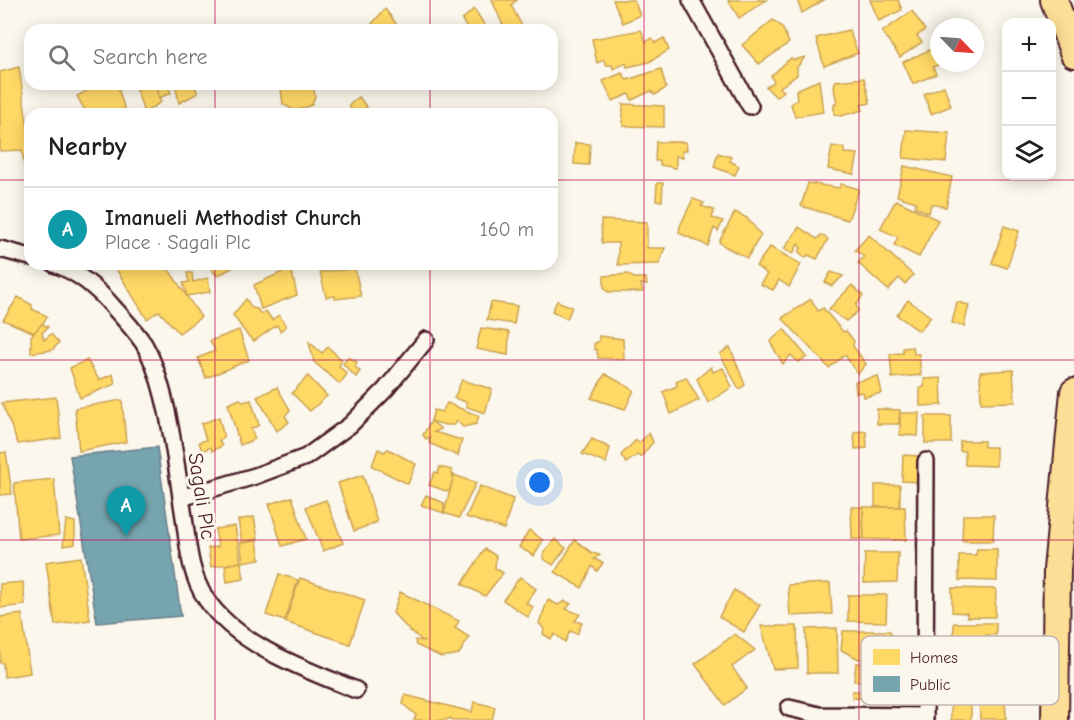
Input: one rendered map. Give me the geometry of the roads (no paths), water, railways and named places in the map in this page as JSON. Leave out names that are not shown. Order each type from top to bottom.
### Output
[{"type":"highway","points":[[1054,0],[1074,54]]},
{"type":"highway","points":[[1057,636],[1058,570],[1074,392]]},
{"type":"highway","points":[[1055,705],[1055,720]]},
{"type":"street","points":[[691,0],[750,106]]},
{"type":"street","points":[[0,249],[24,255]]},
{"type":"street","name":"Sagali Plc","points":[[71,270],[99,290],[144,344],[157,375],[171,432],[194,578],[207,600],[226,623],[263,648],[302,668],[356,690]]},
{"type":"street","points":[[181,498],[255,476],[306,456],[350,425],[385,390],[426,340]]},
{"type":"street","points":[[925,636],[926,461]]},
{"type":"street","points":[[789,708],[819,715],[925,718]]},
{"type":"place","name":"Imanueli Methodist Church","points":[[126,536]]}]
